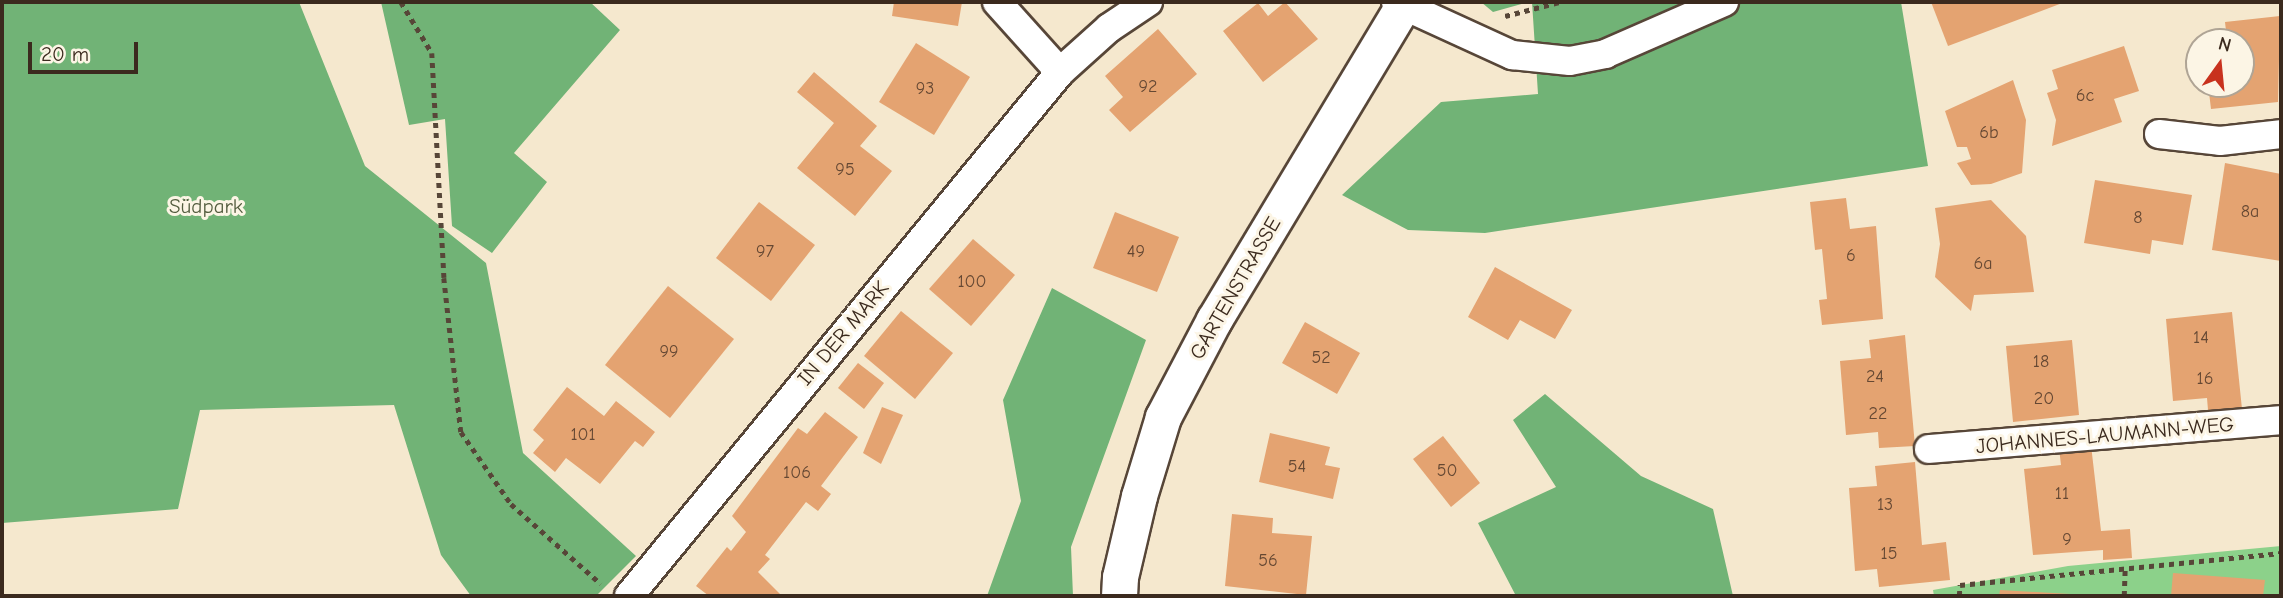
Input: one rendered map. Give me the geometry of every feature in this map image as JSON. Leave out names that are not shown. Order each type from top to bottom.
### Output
[{"type":"street","points":[[997,2],[1060,72]]},
{"type":"street","name":"IN DER MARK","points":[[617,592],[1060,72],[1109,29],[1148,2]]},
{"type":"street","points":[[1401,3],[1511,55],[1570,61],[1605,54],[1724,2]]},
{"type":"street","name":"GARTENSTRASSE","points":[[1119,596],[1120,577],[1139,496],[1163,417],[1214,320],[1401,3]]},
{"type":"street","points":[[2159,134],[2220,141],[2281,134]]},
{"type":"street","name":"JOHANNES-LAUMANN-WEG","points":[[1929,449],[2281,420]]},
{"type":"path","points":[[401,2],[432,53],[444,278],[461,432],[511,505],[617,592]]},
{"type":"path","points":[[1959,596],[1960,585],[2281,553]]},
{"type":"path","points":[[2124,596],[2125,569]]},
{"type":"green space","name":"Südpark","points":[[2,2],[299,2],[365,166],[486,263],[523,453],[636,556],[596,596],[471,596],[441,555],[394,405],[200,410],[178,509],[2,523]]},
{"type":"green space","points":[[381,2],[590,2],[620,30],[514,153],[547,182],[492,253],[452,226],[445,119],[409,125]]},
{"type":"green space","points":[[1481,2],[1529,2],[1493,12]]},
{"type":"green space","points":[[1532,2],[1901,2],[1928,166],[1485,233],[1408,230],[1342,195],[1441,102],[1538,94]]},
{"type":"green space","points":[[1052,288],[1146,340],[1071,547],[1073,596],[987,596],[1021,501],[1003,400]]},
{"type":"green space","points":[[1545,394],[1641,476],[1713,509],[1733,596],[1516,596],[1478,523],[1556,487],[1513,420]]},
{"type":"green space","points":[[2281,546],[2281,596],[1934,596],[1933,590],[2068,566]]},
{"type":"building","points":[[894,2],[962,2],[958,26],[892,16]]},
{"type":"building","points":[[1285,2],[1318,39],[1263,82],[1223,31],[1258,3],[1268,16]]},
{"type":"building","points":[[1931,2],[2065,2],[1948,46]]},
{"type":"building","points":[[2280,16],[2278,102],[2211,109],[2210,98],[2255,98],[2255,28],[2226,28],[2225,22]]},
{"type":"building","points":[[1158,29],[1197,74],[1130,132],[1109,110],[1123,97],[1105,76]]},
{"type":"building","points":[[916,43],[970,77],[934,135],[879,102]]},
{"type":"building","points":[[2124,46],[2139,91],[2114,99],[2122,122],[2052,146],[2056,120],[2047,93],[2058,89],[2052,70]]},
{"type":"building","points":[[814,72],[877,126],[860,146],[892,171],[855,216],[797,168],[834,123],[797,92]]},
{"type":"building","points":[[2013,80],[2026,120],[2022,173],[1991,184],[1971,185],[1957,163],[1971,159],[1967,147],[1957,147],[1945,111]]},
{"type":"building","points":[[2225,163],[2281,174],[2281,261],[2212,250]]},
{"type":"building","points":[[2095,180],[2192,195],[2183,245],[2152,240],[2150,254],[2084,243]]},
{"type":"building","points":[[1846,198],[1850,229],[1876,226],[1883,319],[1822,325],[1819,300],[1827,299],[1822,249],[1815,250],[1810,202]]},
{"type":"building","points":[[1991,200],[2026,236],[2034,292],[1974,295],[1971,311],[1935,277],[1940,244],[1935,208]]},
{"type":"building","points":[[759,202],[815,245],[771,301],[716,258]]},
{"type":"building","points":[[1115,212],[1179,237],[1157,292],[1093,268]]},
{"type":"building","points":[[973,239],[1015,275],[971,326],[929,289]]},
{"type":"building","points":[[1495,267],[1572,310],[1555,339],[1520,320],[1508,340],[1468,317]]},
{"type":"building","points":[[668,286],[734,339],[670,418],[605,365]]},
{"type":"building","points":[[901,311],[953,353],[915,399],[864,356]]},
{"type":"building","points":[[2232,312],[2242,409],[2208,410],[2207,398],[2173,401],[2166,319]]},
{"type":"building","points":[[1305,322],[1360,353],[1337,394],[1282,363]]},
{"type":"building","points":[[1905,335],[1915,446],[1879,448],[1878,432],[1846,435],[1840,361],[1871,358],[1869,340]]},
{"type":"building","points":[[2072,340],[2079,415],[2013,422],[2006,346]]},
{"type":"building","points":[[858,363],[884,383],[864,409],[838,388]]},
{"type":"building","points":[[567,387],[604,416],[616,401],[655,432],[643,447],[635,441],[600,484],[566,458],[555,472],[533,453],[544,440],[533,430]]},
{"type":"building","points":[[882,407],[903,415],[881,464],[863,453]]},
{"type":"building","points":[[825,412],[858,437],[821,486],[831,494],[818,511],[806,502],[765,555],[770,559],[758,572],[782,596],[709,596],[696,586],[727,547],[731,551],[746,532],[732,516],[798,428],[807,434]]},
{"type":"building","points":[[1270,433],[1330,447],[1325,465],[1340,468],[1333,499],[1259,482]]},
{"type":"building","points":[[1443,436],[1480,483],[1451,507],[1413,459]]},
{"type":"building","points":[[2091,445],[2101,531],[2130,529],[2132,558],[2103,560],[2103,550],[2033,555],[2024,469],[2061,465],[2059,448]]},
{"type":"building","points":[[1915,462],[1922,545],[1946,542],[1950,580],[1879,587],[1877,569],[1855,571],[1849,488],[1877,486],[1875,466]]},
{"type":"building","points":[[1232,514],[1273,518],[1272,533],[1312,536],[1306,595],[1225,586]]},
{"type":"building","points":[[2173,573],[2265,580],[2263,596],[2171,596]]},
{"type":"building","points":[[2000,590],[2070,594],[2070,596],[1999,596]]}]
